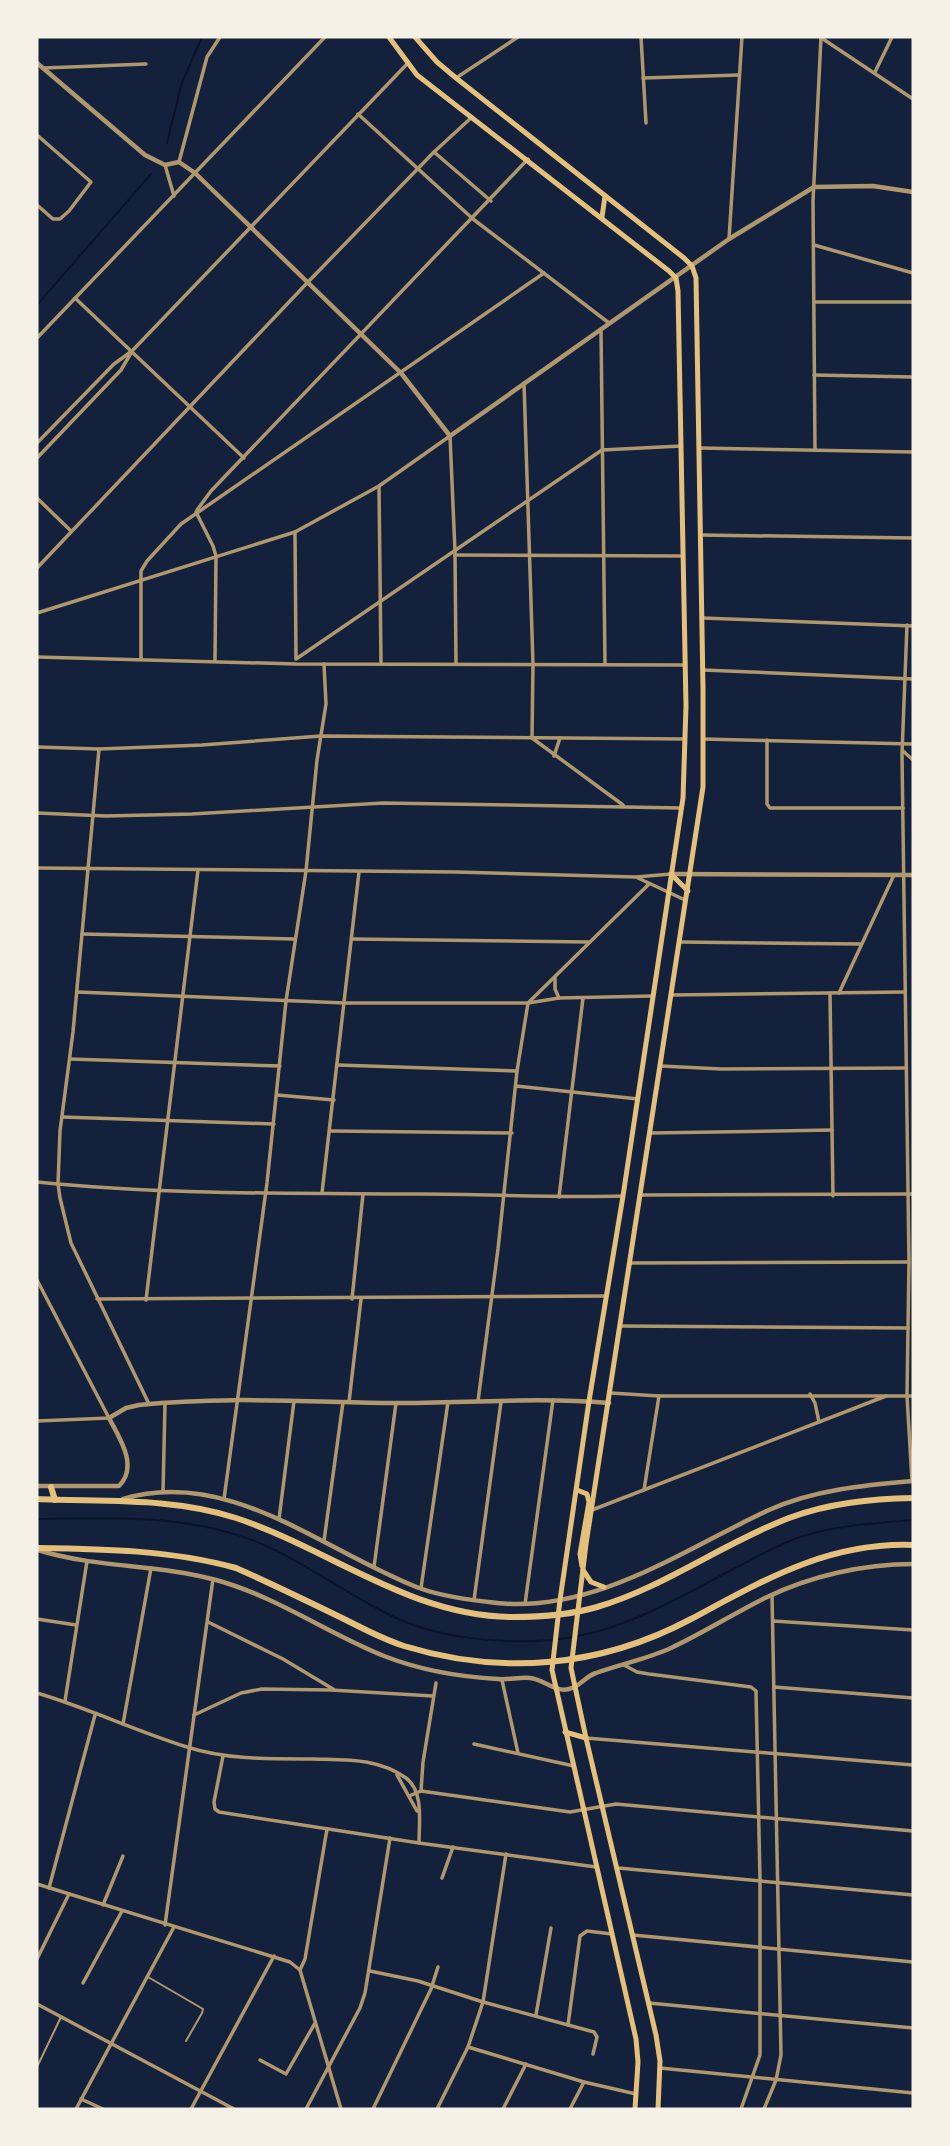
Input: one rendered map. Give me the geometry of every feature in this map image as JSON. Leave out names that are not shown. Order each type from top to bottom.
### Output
[{"type":"highway","points":[[51,1487],[55,1500]]},
{"type":"highway","points":[[37,1499],[121,1500],[184,1506],[233,1517],[262,1527],[382,1585],[431,1605],[477,1614],[539,1617],[573,1613],[629,1596],[790,1517],[857,1501],[913,1498]]},
{"type":"highway","points":[[37,1549],[117,1550],[213,1562],[236,1568],[378,1636],[437,1654],[480,1662],[523,1665],[549,1664],[604,1653],[644,1641],[769,1578],[814,1559],[873,1546],[913,1545]]},
{"type":"main road","points":[[389,37],[417,75],[528,159],[676,278],[680,309],[685,665],[682,808],[589,1401],[552,1670],[581,1809],[598,1867],[637,2046],[635,2109]]},
{"type":"main road","points":[[415,37],[437,62],[456,78],[692,266],[696,289],[703,786],[583,1570],[572,1668],[649,2003],[660,2068],[659,2109]]},
{"type":"main road","points":[[602,217],[605,196]]},
{"type":"main road","points":[[671,874],[688,891]]},
{"type":"main road","points":[[577,1490],[587,1494],[589,1502],[580,1554],[583,1570],[591,1581],[604,1587]]},
{"type":"main road","points":[[565,1732],[586,1738]]},
{"type":"street","points":[[179,162],[207,57],[220,37]]},
{"type":"street","points":[[37,338],[325,37]]},
{"type":"street","points":[[456,78],[518,37]]},
{"type":"street","points":[[641,37],[646,123]]},
{"type":"street","points":[[729,239],[742,37]]},
{"type":"street","points":[[821,37],[913,99]]},
{"type":"street","points":[[815,450],[814,187],[821,37]]},
{"type":"street","points":[[875,72],[892,37]]},
{"type":"street","points":[[37,63],[145,155],[165,165],[179,162],[195,173],[401,373],[450,436],[456,664]]},
{"type":"street","points":[[37,443],[114,364],[132,351],[408,63]]},
{"type":"street","points":[[44,68],[146,64]]},
{"type":"street","points":[[643,78],[740,75]]},
{"type":"street","points":[[358,114],[473,219],[610,324]]},
{"type":"street","points":[[37,568],[307,282],[434,152],[472,117]]},
{"type":"street","points":[[37,135],[90,179],[90,185],[60,219],[55,220],[37,205]]},
{"type":"street","points":[[434,152],[491,201]]},
{"type":"street","points":[[196,512],[211,491],[491,201],[528,159]]},
{"type":"street","points":[[165,165],[174,196]]},
{"type":"street","points":[[37,613],[295,532],[379,486],[729,239],[814,187],[873,186],[913,192]]},
{"type":"street","points":[[814,245],[913,273]]},
{"type":"street","points":[[141,659],[141,571],[181,524],[544,273]]},
{"type":"street","points":[[75,298],[244,458]]},
{"type":"street","points":[[814,302],[913,302]]},
{"type":"street","points":[[601,330],[605,665]]},
{"type":"street","points":[[37,458],[121,370],[132,351]]},
{"type":"street","points":[[814,375],[913,377]]},
{"type":"street","points":[[524,383],[533,664],[532,738]]},
{"type":"street","points":[[296,661],[602,450],[681,446]]},
{"type":"street","points":[[699,448],[913,452]]},
{"type":"street","points":[[379,486],[380,662]]},
{"type":"street","points":[[37,498],[71,531]]},
{"type":"street","points":[[196,512],[216,556],[215,661]]},
{"type":"street","points":[[295,532],[296,661]]},
{"type":"street","points":[[701,535],[913,538]]},
{"type":"street","points":[[455,553],[683,556]]},
{"type":"street","points":[[702,618],[913,626]]},
{"type":"street","points":[[121,1500],[144,1493],[163,1492],[223,1499],[279,1519],[421,1588],[474,1600],[525,1604],[560,1600],[604,1587],[675,1558],[770,1509],[802,1498],[912,1481],[907,1396],[911,1194],[906,1068],[902,751],[907,625]]},
{"type":"street","points":[[37,657],[296,661],[324,664],[380,662],[685,665]]},
{"type":"street","points":[[223,1499],[266,1192],[294,939],[306,871],[311,806],[326,704],[324,664]]},
{"type":"street","points":[[703,670],[913,679]]},
{"type":"street","points":[[37,747],[99,749],[321,736],[685,739]]},
{"type":"street","points":[[532,738],[625,806]]},
{"type":"street","points":[[554,756],[560,738]]},
{"type":"street","points":[[703,739],[913,744]]},
{"type":"street","points":[[766,740],[767,804],[770,808],[903,808]]},
{"type":"street","points":[[99,749],[70,1059],[62,1117],[58,1184],[71,1243],[149,1404]]},
{"type":"street","points":[[902,751],[913,760]]},
{"type":"street","points":[[37,813],[192,814],[311,806],[417,803],[682,808]]},
{"type":"street","points":[[37,868],[636,877],[671,874],[913,875]]},
{"type":"street","points":[[146,1300],[198,870]]},
{"type":"street","points":[[322,1193],[359,871]]},
{"type":"street","points":[[838,994],[894,875]]},
{"type":"street","points":[[636,877],[686,901]]},
{"type":"street","points":[[478,1401],[512,1133],[517,1071],[528,1003],[649,884]]},
{"type":"street","points":[[82,934],[294,939]]},
{"type":"street","points":[[352,939],[589,942]]},
{"type":"street","points":[[680,942],[861,944]]},
{"type":"street","points":[[555,975],[555,989],[559,998]]},
{"type":"street","points":[[76,992],[345,1003],[528,1003],[559,998],[653,996]]},
{"type":"street","points":[[672,995],[905,992]]},
{"type":"street","points":[[830,994],[833,1196]]},
{"type":"street","points":[[559,1198],[583,998]]},
{"type":"street","points":[[70,1059],[280,1066]]},
{"type":"street","points":[[338,1065],[517,1071]]},
{"type":"street","points":[[661,1066],[721,1069],[906,1068]]},
{"type":"street","points":[[516,1086],[638,1099]]},
{"type":"street","points":[[277,1095],[334,1100]]},
{"type":"street","points":[[62,1117],[274,1124]]},
{"type":"street","points":[[651,1133],[832,1130]]},
{"type":"street","points":[[331,1131],[512,1133]]},
{"type":"street","points":[[37,1182],[159,1191],[559,1198],[623,1196]]},
{"type":"street","points":[[352,1298],[363,1194]]},
{"type":"street","points":[[641,1195],[911,1194]]},
{"type":"street","points":[[631,1263],[909,1262]]},
{"type":"street","points":[[37,1280],[127,1455],[126,1475],[119,1486],[37,1486]]},
{"type":"street","points":[[97,1299],[607,1296]]},
{"type":"street","points":[[324,1541],[360,1299]]},
{"type":"street","points":[[621,1326],[908,1328]]},
{"type":"street","points":[[611,1393],[659,1396],[913,1396]]},
{"type":"street","points":[[810,1394],[819,1422]]},
{"type":"street","points":[[644,1490],[659,1396]]},
{"type":"street","points":[[592,1510],[886,1396]]},
{"type":"street","points":[[37,1421],[109,1418],[126,1408],[149,1404],[238,1401],[396,1403],[553,1400],[609,1403]]},
{"type":"street","points":[[525,1604],[553,1400]]},
{"type":"street","points":[[279,1519],[294,1401]]},
{"type":"street","points":[[421,1588],[435,1510],[448,1402]]},
{"type":"street","points":[[474,1600],[501,1402]]},
{"type":"street","points":[[374,1566],[396,1403]]},
{"type":"street","points":[[163,1492],[165,1404]]},
{"type":"street","points":[[37,1549],[63,1557],[213,1579],[261,1597],[384,1656],[452,1674],[502,1679],[532,1678],[566,1690],[575,1687],[592,1674],[673,1647],[772,1595],[840,1572],[872,1566],[913,1564]]},
{"type":"street","points":[[65,1701],[87,1559]]},
{"type":"street","points":[[123,1724],[151,1568]]},
{"type":"street","points":[[165,1925],[213,1579]]},
{"type":"street","points":[[764,2109],[776,2080],[781,2055],[772,1595]]},
{"type":"street","points":[[37,1619],[76,1625]]},
{"type":"street","points":[[773,1621],[913,1630]]},
{"type":"street","points":[[207,1622],[283,1659],[335,1690]]},
{"type":"street","points":[[624,1665],[637,1672],[754,1687],[756,1691],[760,2055],[741,2109]]},
{"type":"street","points":[[502,1679],[518,1753]]},
{"type":"street","points":[[419,1843],[419,1792],[436,1683]]},
{"type":"street","points":[[774,1687],[913,1698]]},
{"type":"street","points":[[194,1715],[250,1691],[335,1690],[433,1696]]},
{"type":"street","points":[[37,1693],[188,1748],[223,1755],[350,1760],[382,1764],[412,1784],[419,1792]]},
{"type":"street","points":[[49,1888],[96,1715]]},
{"type":"street","points":[[586,1738],[913,1765]]},
{"type":"street","points":[[474,1744],[573,1766]]},
{"type":"street","points":[[223,1755],[215,1793],[216,1811],[419,1843],[598,1867]]},
{"type":"street","points":[[396,1773],[418,1811]]},
{"type":"street","points":[[409,1796],[419,1792],[570,1812],[616,1804],[913,1831]]},
{"type":"street","points":[[300,1970],[305,1959],[327,1829]]},
{"type":"street","points":[[306,2109],[360,2008],[370,1971],[390,1838]]},
{"type":"street","points":[[442,1878],[453,1847]]},
{"type":"street","points":[[437,2109],[468,2047],[483,2002],[506,1854]]},
{"type":"street","points":[[103,1905],[123,1856]]},
{"type":"street","points":[[618,1868],[913,1895]]},
{"type":"street","points":[[37,1884],[284,1959],[300,1970],[341,2109]]},
{"type":"street","points":[[37,1959],[69,1894]]},
{"type":"street","points":[[83,1983],[122,1910]]},
{"type":"street","points":[[75,2109],[174,1927]]},
{"type":"street","points":[[536,2015],[551,1928]]},
{"type":"street","points":[[568,2025],[582,1933],[614,1935]]},
{"type":"street","points":[[634,1935],[913,1962]]},
{"type":"street","points":[[191,2109],[274,1956]]},
{"type":"street","points":[[373,2109],[438,1967]]},
{"type":"street","points":[[370,1971],[432,1985],[596,2033],[593,2054]]},
{"type":"street","points":[[649,2003],[913,2028]]},
{"type":"street","points":[[37,2004],[234,2109]]},
{"type":"street","points":[[260,2060],[286,2074],[315,2023]]},
{"type":"street","points":[[468,2047],[584,2082],[636,2094]]},
{"type":"street","points":[[503,2109],[526,2064]]},
{"type":"street","points":[[660,2068],[913,2093]]},
{"type":"street","points":[[570,2109],[584,2082]]},
{"type":"street","points":[[81,2099],[103,2109]]},
{"type":"lane","points":[[147,1977],[202,2008],[202,2013],[186,2041]]},
{"type":"lane","points":[[37,2067],[62,2017]]},
{"type":"waterway","points":[[167,143],[182,82],[202,37]]},
{"type":"waterway","points":[[37,305],[151,174]]},
{"type":"waterway","points":[[37,1519],[146,1519],[226,1532],[270,1548],[374,1607],[411,1624],[471,1638],[553,1640]]},
{"type":"waterway","points":[[558,1639],[605,1629],[650,1612],[768,1551],[803,1536],[871,1523],[913,1520]]}]
